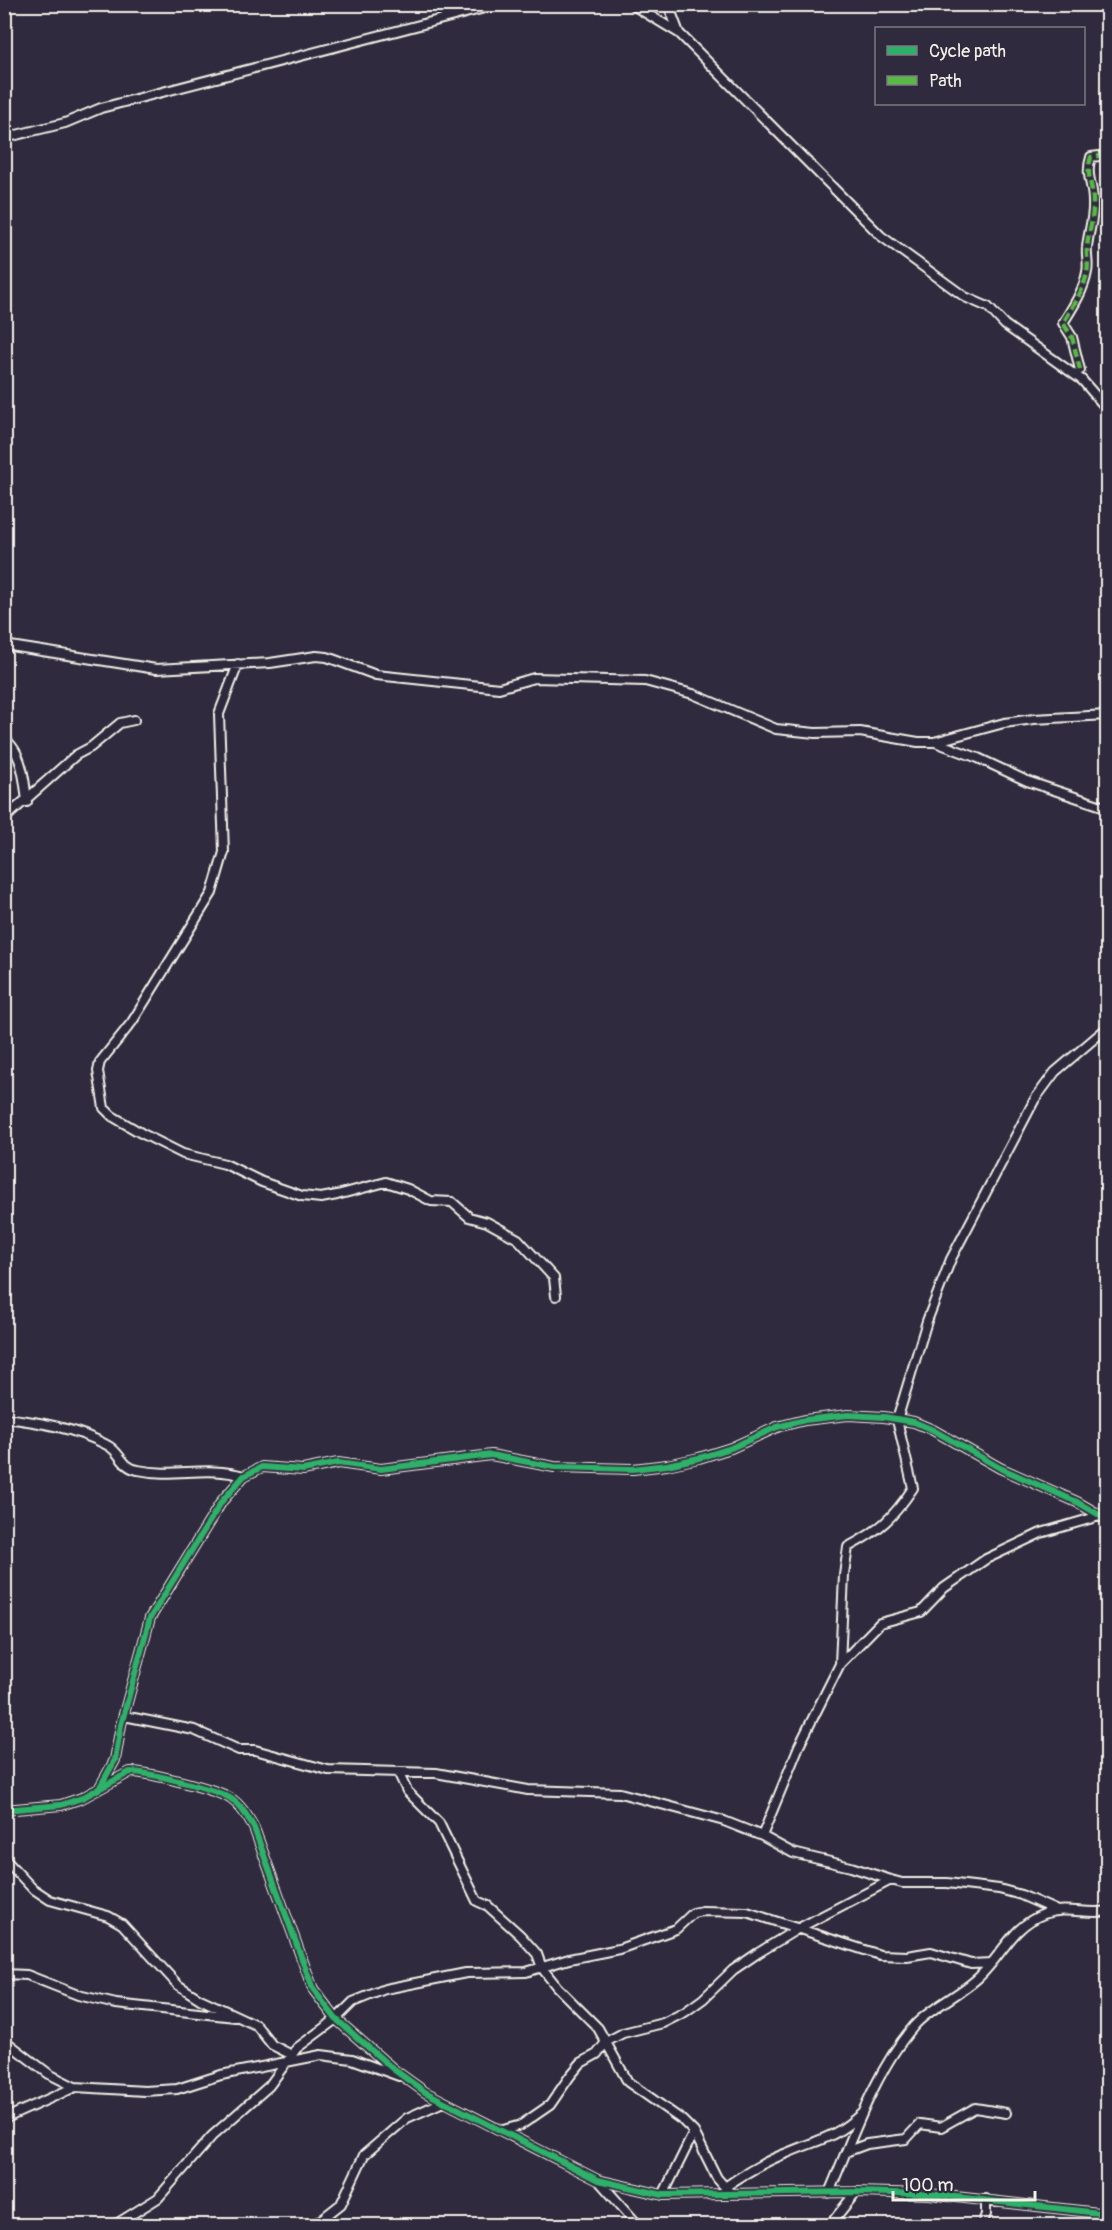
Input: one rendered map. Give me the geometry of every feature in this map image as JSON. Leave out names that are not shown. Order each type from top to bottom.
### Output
[{"type":"street","points":[[4,138],[64,123],[101,108],[500,4]]},
{"type":"street","points":[[631,4],[679,33],[881,236],[965,297],[988,307],[1005,325],[1082,380],[1107,410]]},
{"type":"street","points":[[668,4],[679,33]]},
{"type":"street","points":[[1080,370],[1072,337],[1064,323],[1088,271],[1087,248],[1094,204],[1087,171],[1092,157],[1107,155]]},
{"type":"street","points":[[4,645],[156,669],[327,657],[376,675],[499,688],[534,678],[645,681],[693,694],[776,729],[815,733],[860,732],[934,742],[988,762],[1028,781],[1107,808]]},
{"type":"street","points":[[238,664],[219,714],[224,809],[222,862],[207,904],[132,1022],[100,1062],[98,1071],[104,1108],[112,1116],[141,1133],[183,1154],[225,1164],[262,1182],[302,1196],[321,1198],[386,1182],[408,1189],[431,1201],[452,1202],[470,1217],[487,1222],[518,1239],[554,1278],[556,1296]]},
{"type":"street","points":[[934,742],[1005,723],[1064,715],[1107,715]]},
{"type":"street","points":[[4,819],[27,802],[76,755],[91,747],[120,723],[134,720]]},
{"type":"street","points":[[4,739],[14,746],[27,802]]},
{"type":"street","points":[[840,1664],[844,1575],[848,1546],[881,1528],[893,1517],[913,1488],[897,1420],[927,1321],[964,1231],[1002,1166],[1035,1099],[1056,1072],[1107,1027]]},
{"type":"street","points":[[98,1790],[115,1760],[150,1618],[222,1501],[244,1476],[262,1467],[303,1470],[338,1463],[390,1468],[491,1455],[554,1467],[633,1469],[677,1464],[699,1458],[731,1448],[777,1427],[805,1420],[849,1415],[914,1422],[933,1430],[1000,1468],[1105,1517]]},
{"type":"street","points":[[4,1418],[56,1426],[100,1441],[111,1447],[124,1465],[139,1470],[217,1470],[244,1476]]},
{"type":"street","points":[[762,1836],[799,1746],[840,1664],[880,1623],[921,1612],[950,1583],[986,1559],[1033,1536],[1105,1517]]},
{"type":"street","points":[[124,1716],[194,1730],[239,1750],[255,1750],[318,1768],[455,1775],[528,1790],[620,1793],[724,1821],[762,1836],[793,1853],[851,1867],[891,1881],[947,1883],[999,1889],[1021,1895],[1055,1910]]},
{"type":"street","points":[[4,1810],[61,1805],[98,1790],[119,1777],[138,1772],[218,1793],[238,1805],[254,1828],[267,1857],[285,1918],[313,1989],[336,2019],[406,2078],[443,2102],[503,2130],[598,2180],[663,2195],[728,2191],[856,2192],[986,2199],[1107,2214]]},
{"type":"street","points":[[398,1772],[407,1791],[439,1823],[477,1901],[488,1906],[537,1954],[542,1968],[557,1987],[598,2028],[628,2082],[682,2120],[694,2132],[728,2191]]},
{"type":"street","points":[[4,1858],[32,1887],[50,1900],[116,1919],[178,1985],[200,1999],[256,2025],[275,2047],[290,2055]]},
{"type":"street","points":[[503,2130],[521,2125],[550,2105],[581,2063],[597,2054],[606,2042],[623,2033],[663,2023],[686,2012],[733,1970],[799,1928],[891,1881]]},
{"type":"street","points":[[829,2193],[862,2113],[899,2047],[916,2024],[963,1990],[991,1963],[1008,1939],[1033,1918],[1055,1910],[1107,1911]]},
{"type":"street","points":[[113,2226],[158,2198],[212,2136],[269,2086],[290,2055],[336,2019],[353,2002],[385,1989],[446,1976],[517,1973],[542,1968],[569,1959],[619,1949],[676,1929],[693,1913],[702,1911],[747,1912],[880,1954],[907,1956],[931,1952],[971,1964],[991,1963]]},
{"type":"street","points":[[4,1974],[27,1975],[78,1995],[116,2004],[245,2019]]},
{"type":"street","points":[[4,2040],[40,2068],[75,2087],[145,2091],[177,2089],[221,2075],[284,2062],[335,2055],[406,2078]]},
{"type":"street","points":[[4,2119],[75,2087]]},
{"type":"street","points":[[313,2226],[341,2204],[364,2155],[407,2118],[443,2102]]},
{"type":"street","points":[[848,2151],[867,2144],[906,2139],[920,2124],[941,2127],[975,2108],[1006,2113]]},
{"type":"street","points":[[728,2191],[747,2172],[785,2153],[834,2136],[862,2113]]},
{"type":"street","points":[[663,2195],[694,2132]]},
{"type":"street","points":[[598,2180],[639,2226]]},
{"type":"street","points":[[828,2226],[856,2192]]},
{"type":"street","points":[[982,2226],[986,2214],[986,2199]]},
{"type":"marked path","points":[[1080,370],[1072,337],[1063,323],[1081,292],[1088,269],[1087,248],[1093,208],[1089,175],[1091,157],[1108,155]]},
{"type":"cycle path","points":[[100,1787],[115,1760],[121,1725],[150,1618],[222,1501],[244,1476],[262,1467],[303,1470],[338,1463],[381,1469],[491,1455],[554,1467],[633,1469],[699,1458],[731,1448],[777,1427],[805,1420],[848,1415],[884,1417],[914,1422],[933,1430],[1000,1468],[1077,1502],[1108,1520]]},
{"type":"cycle path","points":[[4,1810],[61,1805],[82,1798],[130,1772],[181,1782],[230,1798],[241,1808],[254,1828],[313,1989],[336,2019],[393,2069],[425,2092],[598,2180],[663,2195],[856,2192],[929,2194],[1108,2214]]}]
